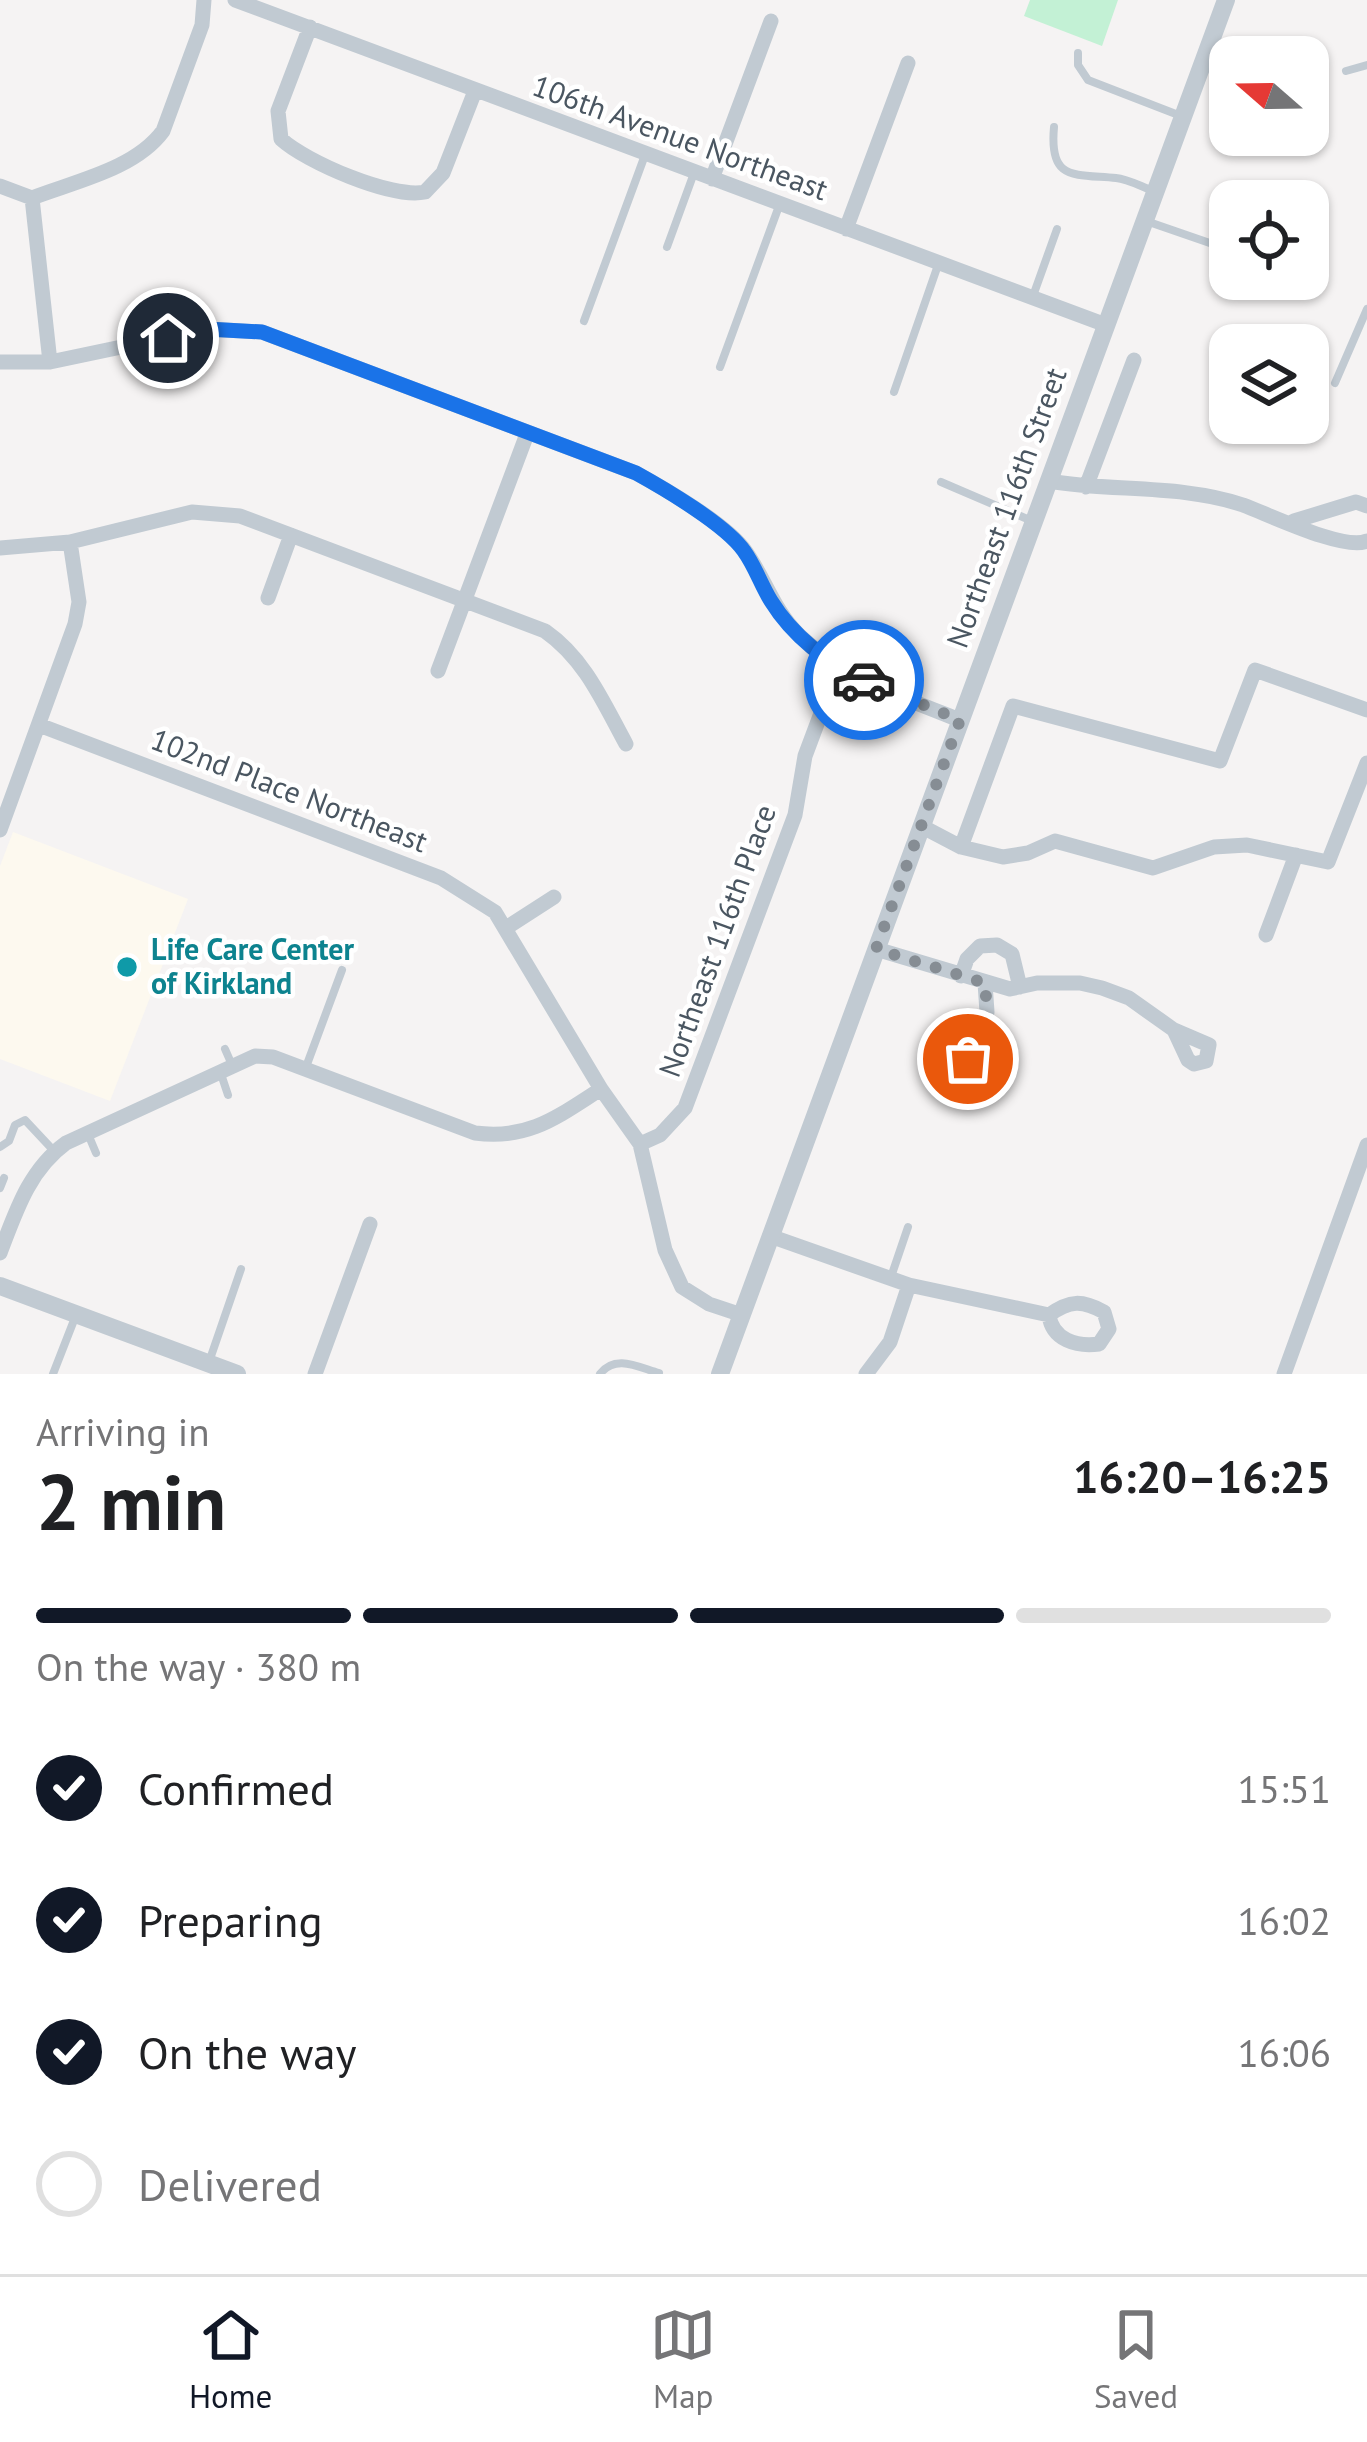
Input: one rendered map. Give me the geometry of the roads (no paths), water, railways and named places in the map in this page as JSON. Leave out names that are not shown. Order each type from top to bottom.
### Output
[{"type":"street","points":[[0,186],[32,198],[136,157],[152,146],[164,131],[202,25],[204,0]]},
{"type":"street","name":"106th Avenue Northeast","points":[[235,0],[1106,325]]},
{"type":"street","name":"Northeast 116th Street","points":[[720,1374],[1226,0]]},
{"type":"street","points":[[712,178],[771,21]]},
{"type":"street","points":[[310,27],[278,111],[281,139],[306,158],[396,192],[425,192],[443,173],[475,91]]},
{"type":"street","points":[[846,229],[908,63]]},
{"type":"street","points":[[32,198],[50,362]]},
{"type":"street","points":[[0,362],[50,362],[207,329],[262,332],[636,473],[670,492],[742,547],[773,604],[797,633],[838,668],[960,720]]},
{"type":"street","points":[[1086,488],[1133,360]]},
{"type":"street","points":[[438,671],[527,434]]},
{"type":"street","points":[[1048,481],[1086,488],[1208,495],[1333,539],[1360,545],[1367,542]]},
{"type":"street","points":[[1292,522],[1320,516],[1343,504],[1367,506]]},
{"type":"street","points":[[0,548],[70,542],[192,512],[240,516],[545,632],[567,646],[582,665],[626,744]]},
{"type":"street","points":[[268,598],[291,535]]},
{"type":"street","points":[[0,830],[80,602],[70,542]]},
{"type":"street","name":"Northeast 116th Place","points":[[640,1144],[660,1135],[685,1108],[795,815],[805,756],[838,668]]},
{"type":"street","points":[[961,847],[1013,706],[1220,761],[1255,670],[1367,710]]},
{"type":"street","name":"102nd Place Northeast","points":[[39,725],[441,878],[477,898],[506,928],[601,1089],[640,1144]]},
{"type":"street","points":[[920,826],[961,847],[1003,857],[1054,842],[1153,868],[1214,848],[1247,845],[1328,862],[1367,763]]},
{"type":"street","points":[[1266,935],[1296,855]]},
{"type":"street","points":[[506,928],[554,897]]},
{"type":"street","points":[[961,976],[967,959],[980,946],[997,945],[1012,954],[1020,987]]},
{"type":"street","points":[[876,949],[1010,989],[1080,983],[1102,988],[1129,998],[1174,1030]]},
{"type":"street","points":[[980,1051],[987,1012],[985,983]]},
{"type":"street","points":[[0,1252],[31,1178],[50,1155],[225,1062],[273,1057],[475,1133],[496,1136],[534,1129],[601,1089]]},
{"type":"street","points":[[640,1144],[665,1250],[682,1287],[709,1304],[742,1315]]},
{"type":"street","points":[[1284,1374],[1367,1144]]},
{"type":"street","points":[[315,1374],[370,1224]]},
{"type":"street","points":[[770,1236],[909,1285],[1049,1315]]},
{"type":"street","points":[[866,1374],[890,1342],[909,1285]]},
{"type":"street","points":[[0,1286],[237,1374]]},
{"type":"lane","points":[[1078,53],[1078,65],[1088,80],[1183,117]]},
{"type":"lane","points":[[1346,71],[1367,65]]},
{"type":"lane","points":[[1054,127],[1054,160],[1060,169],[1087,178],[1116,178],[1155,192]]},
{"type":"lane","points":[[584,322],[646,154]]},
{"type":"lane","points":[[667,247],[694,172]]},
{"type":"lane","points":[[720,367],[780,204]]},
{"type":"lane","points":[[1145,220],[1209,243]]},
{"type":"lane","points":[[1032,297],[1057,230]]},
{"type":"lane","points":[[894,392],[939,263]]},
{"type":"lane","points":[[1335,383],[1367,309]]},
{"type":"lane","points":[[940,482],[1034,522]]},
{"type":"lane","points":[[305,1069],[342,970]]},
{"type":"lane","points":[[225,1062],[228,1095]]},
{"type":"lane","points":[[0,1147],[20,1120],[43,1130],[50,1155]]},
{"type":"lane","points":[[87,1133],[96,1153]]},
{"type":"lane","points":[[0,1188],[4,1178]]},
{"type":"lane","points":[[890,1278],[908,1227]]},
{"type":"lane","points":[[208,1363],[241,1269]]},
{"type":"lane","points":[[53,1374],[76,1315]]},
{"type":"lane","points":[[600,1374],[618,1361],[659,1373]]},
{"type":"place","name":"Life Care Center of Kirkland","points":[[127,967]]}]
